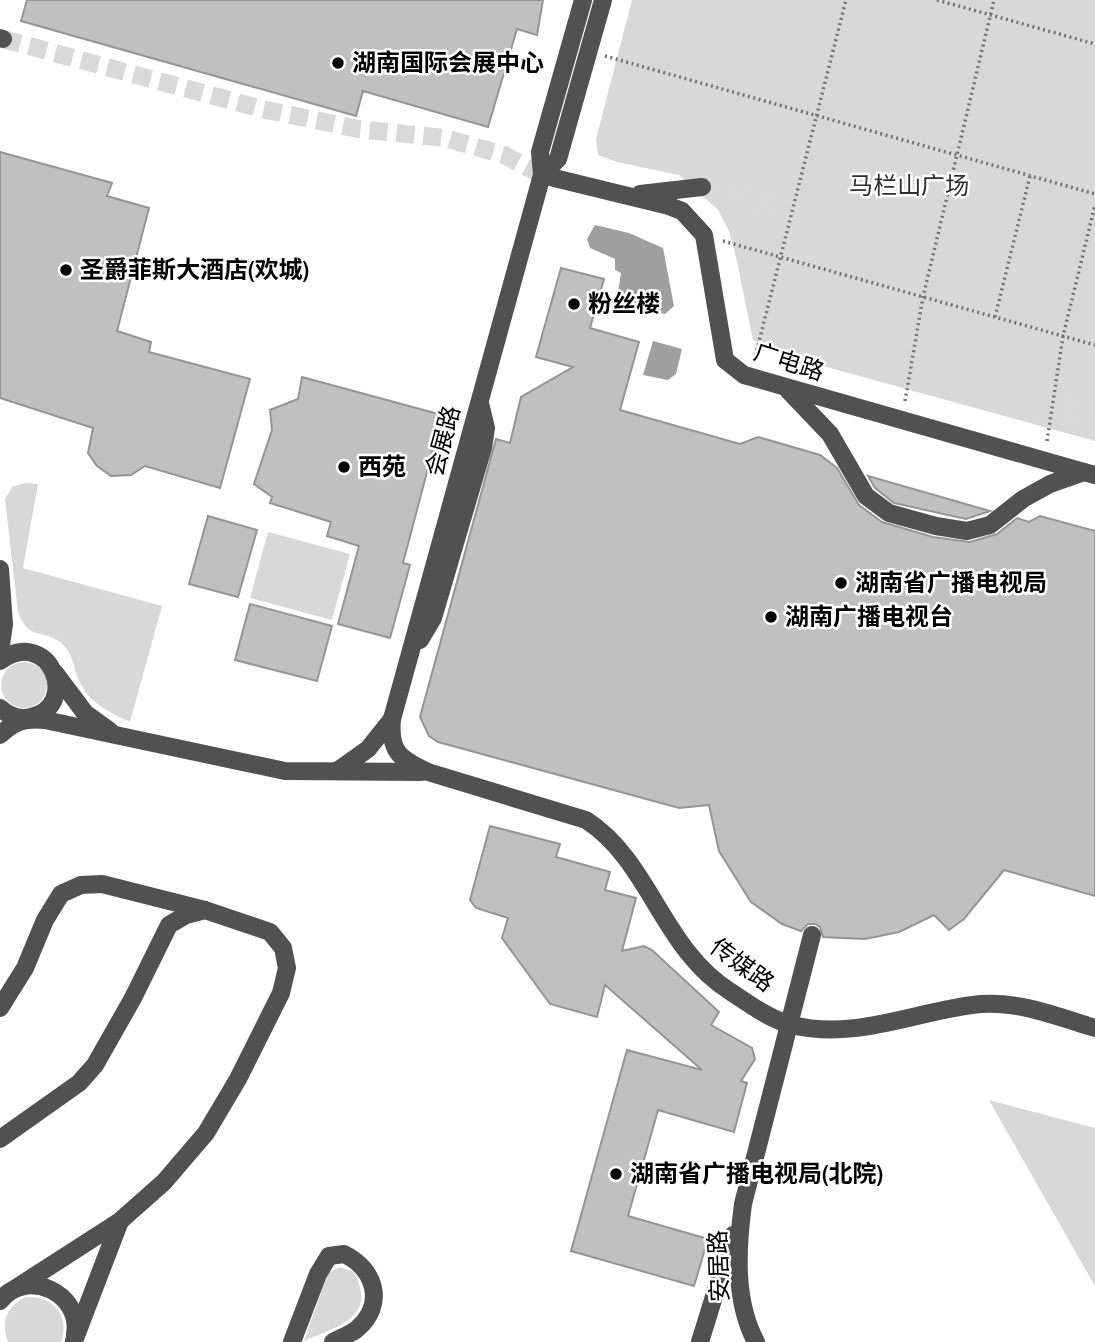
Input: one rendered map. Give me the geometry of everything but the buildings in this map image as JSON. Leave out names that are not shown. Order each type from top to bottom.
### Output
[{"type":"street","name":"会展路","points":[[542,175],[558,159],[588,51],[586,4]]},
{"type":"street","name":"会展路","points":[[392,719],[542,175],[540,152],[586,4]]},
{"type":"street","points":[[542,175],[682,211],[704,235]]},
{"type":"street","points":[[631,196],[702,187]]},
{"type":"street","name":"广电路","points":[[704,235],[725,360],[733,369],[750,378],[787,389],[1090,474]]},
{"type":"street","points":[[787,389],[830,434],[866,496],[889,513],[967,531],[990,525],[1032,494],[1090,474]]},
{"type":"street","points":[[0,569],[4,624],[0,652]]},
{"type":"street","points":[[4,624],[21,643],[51,666],[85,713],[122,738]]},
{"type":"street","points":[[0,662],[17,652],[37,654]]},
{"type":"street","points":[[0,735],[13,723],[44,711],[55,695],[55,675],[51,666]]},
{"type":"street","points":[[0,708],[15,717],[55,721],[122,738],[273,769],[428,772]]},
{"type":"street","points":[[337,771],[368,749],[392,719]]},
{"type":"street","points":[[392,719],[391,738],[397,752],[406,762],[428,772]]},
{"type":"street","name":"传媒路","points":[[428,772],[586,820],[604,831],[622,852],[688,956],[728,991],[790,1025],[830,1029],[871,1027],[979,1004],[1000,1004],[1095,1028]]},
{"type":"street","points":[[0,1008],[25,968],[45,920],[61,894],[81,885],[102,884],[205,910],[270,932],[283,948],[287,968],[281,993],[238,1079],[206,1133],[164,1182],[120,1221],[0,1301]]},
{"type":"street","points":[[153,897],[164,910],[169,925]]},
{"type":"street","points":[[0,1139],[79,1083],[95,1065],[133,998],[169,925],[186,915],[205,910]]},
{"type":"street","name":"安居路","points":[[756,1342],[746,1317],[739,1272],[738,1239],[743,1204],[812,935]]},
{"type":"street","points":[[700,1342],[743,1204]]},
{"type":"street","points":[[74,1342],[120,1221]]},
{"type":"street","points":[[292,1342],[318,1274],[329,1256],[344,1254],[366,1270],[375,1287],[373,1309],[357,1329],[333,1342]]},
{"type":"street","points":[[16,1289],[43,1286],[66,1301],[75,1320],[74,1342]]},
{"type":"path","points":[[750,378],[846,0]]},
{"type":"path","points":[[937,0],[1095,44]]},
{"type":"path","points":[[901,421],[923,297],[994,0]]},
{"type":"path","points":[[588,51],[1095,194]]},
{"type":"path","points":[[995,317],[1030,176]]},
{"type":"path","points":[[1044,461],[1063,336],[1095,205]]},
{"type":"path","points":[[704,235],[1095,345]]},
{"type":"green space","name":"马栏山广场","points":[[632,0],[1095,0],[1095,441],[783,355],[753,340],[729,231],[718,210],[679,175],[617,162],[598,155],[596,139]]},
{"type":"green space","points":[[25,483],[38,484],[23,568],[162,606],[130,722],[103,708],[91,698],[79,681],[65,646],[26,627],[18,612],[5,499],[12,487]]},
{"type":"green space","points":[[268,532],[350,554],[332,620],[250,598]]},
{"type":"green space","points":[[24,662],[40,669],[47,685],[40,701],[24,708],[8,701],[1,685],[8,669]]},
{"type":"green space","points":[[989,1100],[1095,1128],[1095,1286]]},
{"type":"green space","points":[[340,1267],[354,1272],[360,1288],[358,1310],[341,1325],[304,1341],[328,1273]]},
{"type":"green space","points":[[27,1297],[45,1300],[57,1309],[63,1324],[61,1342],[8,1342],[5,1328],[7,1315],[14,1305]]},
{"type":"shaded area","points":[[595,225],[629,233],[663,248],[674,306],[665,314],[616,304],[621,273],[615,270],[615,259],[590,248],[587,239]]},
{"type":"shaded area","points":[[653,341],[682,349],[676,374],[668,380],[643,375]]},
{"type":"tunnel","points":[[3,39],[262,109],[358,129],[445,138],[504,155],[542,175]]},
{"type":"tunnel","points":[[702,187],[784,208]]},
{"type":"tunnel","points":[[1061,406],[1095,416]]},
{"type":"place","name":"湖南国际会展中心","points":[[338,63]]},
{"type":"place","name":"圣爵菲斯大酒店(欢城)","points":[[66,270]]},
{"type":"place","name":"粉丝楼","points":[[574,304]]},
{"type":"place","name":"西苑","points":[[344,467]]},
{"type":"place","name":"湖南省广播电视局","points":[[841,583]]},
{"type":"place","name":"湖南广播电视台","points":[[771,617]]},
{"type":"place","name":"湖南省广播电视局(北院)","points":[[616,1174]]}]
